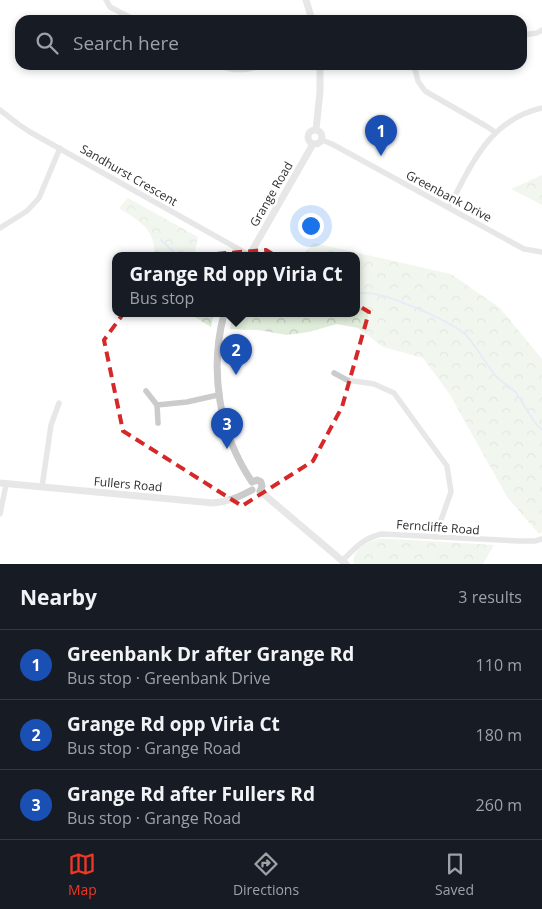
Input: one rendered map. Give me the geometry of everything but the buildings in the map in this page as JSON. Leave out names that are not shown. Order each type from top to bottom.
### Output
[{"type":"street","points":[[106,0],[110,7],[125,15]]},
{"type":"street","points":[[306,0],[310,15]]},
{"type":"street","points":[[527,34],[542,30]]},
{"type":"street","points":[[230,70],[246,70]]},
{"type":"street","points":[[316,130],[320,70]]},
{"type":"street","points":[[415,70],[418,81],[425,91],[495,132]]},
{"type":"street","points":[[449,207],[478,155],[495,132],[519,116],[542,108]]},
{"type":"street","name":"Sandhurst Crescent","points":[[0,110],[18,124],[242,252]]},
{"type":"street","points":[[311,130],[316,130],[321,133],[322,140],[313,144],[309,141],[308,135],[311,130]]},
{"type":"street","name":"Greenbank Drive","points":[[322,140],[524,248],[542,252]]},
{"type":"street","name":"Grange Road","points":[[251,252],[313,144]]},
{"type":"street","points":[[0,228],[26,211],[39,198],[60,148]]},
{"type":"street","points":[[223,317],[216,366],[218,395],[229,436],[244,470],[252,482],[251,485],[344,562]]},
{"type":"street","points":[[334,373],[347,380],[374,384],[394,393],[447,466],[451,492],[435,537]]},
{"type":"street","points":[[146,391],[157,405],[158,423]]},
{"type":"street","points":[[157,405],[187,402],[218,395]]},
{"type":"street","points":[[42,487],[51,426],[59,403]]},
{"type":"street","points":[[252,482],[257,480],[261,482],[262,486],[256,491]]},
{"type":"street","points":[[0,514],[3,484]]},
{"type":"street","name":"Fullers Road","points":[[3,484],[213,503],[233,500],[256,491]]},
{"type":"street","name":"Ferncliffe Road","points":[[344,562],[359,543],[373,536],[392,534],[519,542],[542,539]]},
{"type":"highlighted area","points":[[266,250],[369,312],[342,407],[313,461],[242,506],[123,431],[104,340],[164,258]]},
{"type":"green space","points":[[542,175],[542,205],[511,189]]},
{"type":"green space","points":[[128,198],[198,237],[195,252],[155,252],[152,238],[145,227],[119,208]]},
{"type":"green space","points":[[314,243],[354,252],[305,252]]},
{"type":"green space","points":[[360,253],[451,274],[500,308],[542,359],[542,532],[539,534],[507,497],[449,393],[423,358],[383,347],[358,328],[337,324],[309,332],[287,335],[258,330],[230,329],[232,317],[360,317]]},
{"type":"green space","points":[[195,317],[213,317],[211,327]]},
{"type":"green space","points":[[378,539],[494,545],[483,564],[354,564],[353,560],[360,548]]},
{"type":"waterway","points":[[161,240],[174,252]]},
{"type":"waterway","points":[[360,293],[375,294],[395,300],[436,317],[466,335],[495,375],[516,393],[534,422],[542,430]]},
{"type":"place","name":"Greenbank Dr after Grange Rd","points":[[381,156]]},
{"type":"place","name":"Grange Rd opp Viria Ct","points":[[236,375]]},
{"type":"place","name":"Grange Rd after Fullers Rd","points":[[227,449]]}]
